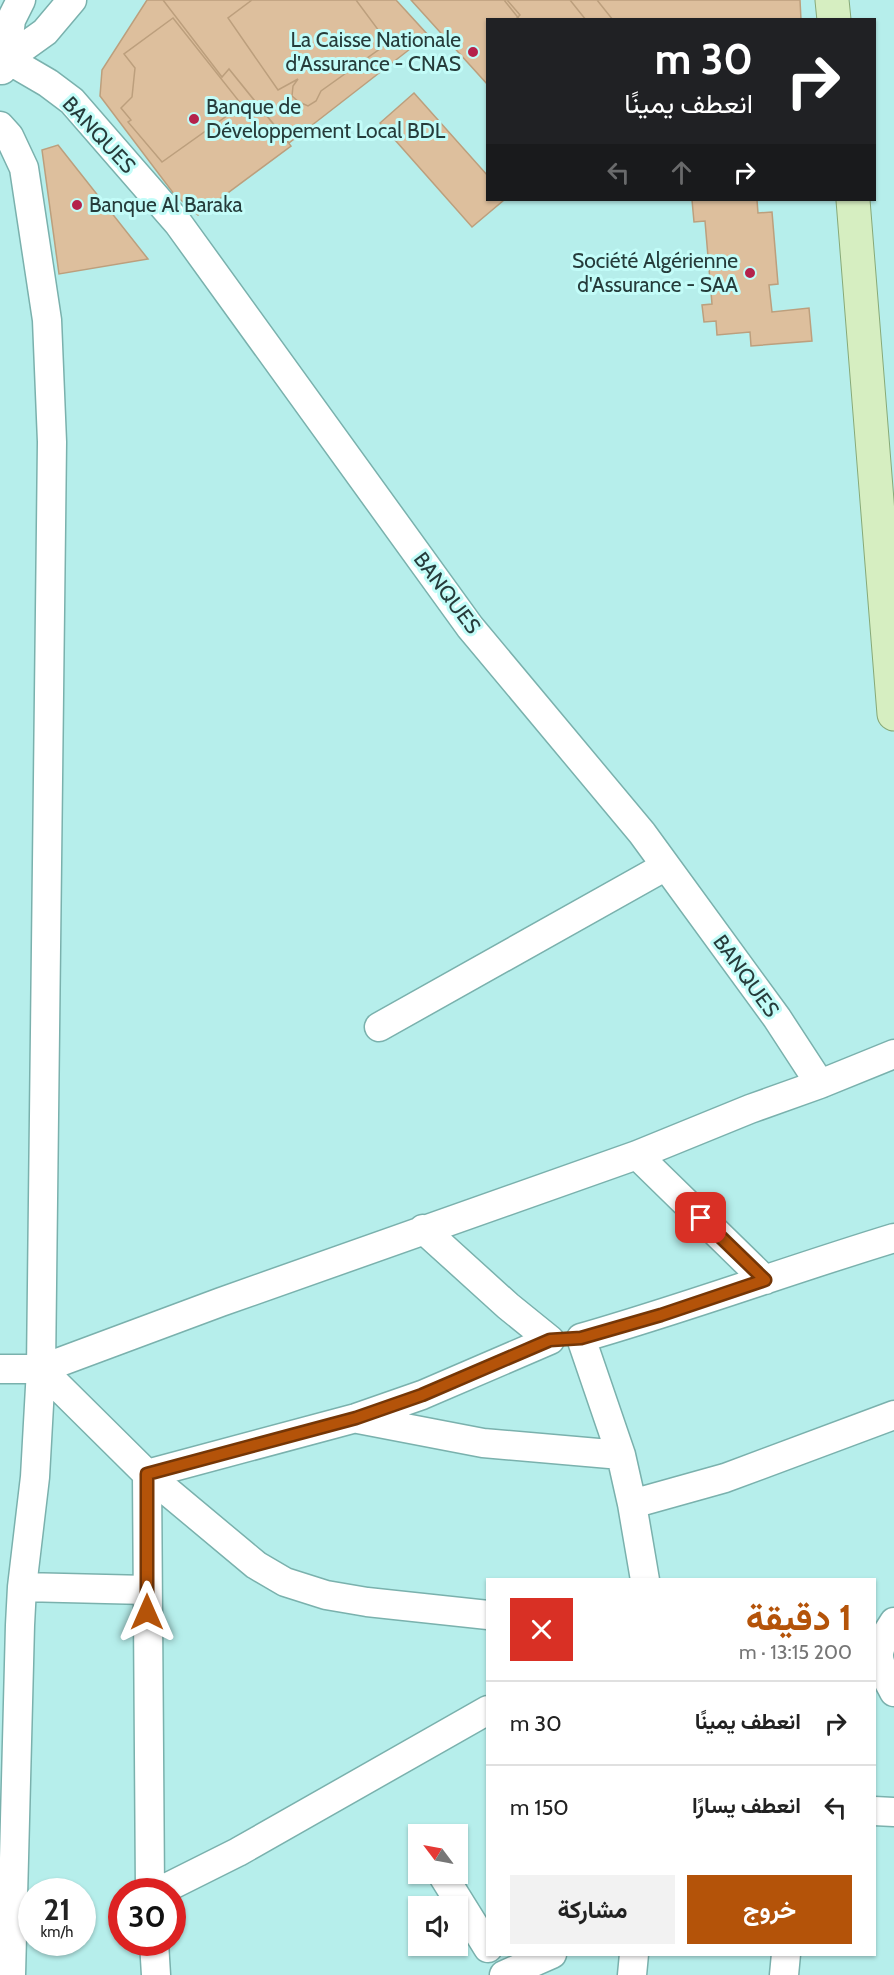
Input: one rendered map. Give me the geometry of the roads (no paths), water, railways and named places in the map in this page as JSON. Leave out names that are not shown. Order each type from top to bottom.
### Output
[{"type":"main road","points":[[832,0],[834,18]]},
{"type":"main road","points":[[853,201],[892,664],[894,714]]},
{"type":"street","points":[[2,63],[11,20],[21,0]]},
{"type":"street","points":[[2,63],[45,32],[72,0]]},
{"type":"street","name":"BANQUES","points":[[2,63],[48,83],[72,101],[178,223],[470,627],[642,832],[777,1018],[820,1084]]},
{"type":"street","points":[[0,126],[9,136],[24,168],[47,320],[51,387],[41,1369],[34,1477],[21,1587],[11,1975]]},
{"type":"street","points":[[379,1027],[666,866]]},
{"type":"street","points":[[0,1369],[41,1369],[423,1229],[637,1155],[894,1054]]},
{"type":"street","points":[[637,1155],[765,1280]]},
{"type":"street","points":[[423,1229],[508,1306],[550,1340]]},
{"type":"street","points":[[147,1474],[356,1418],[422,1395],[550,1340],[581,1338],[661,1315],[894,1238]]},
{"type":"street","points":[[581,1338],[621,1455],[645,1578]]},
{"type":"street","points":[[41,1369],[147,1474],[256,1565],[285,1582],[326,1595],[367,1602],[486,1615]]},
{"type":"street","points":[[632,1504],[725,1478],[894,1415]]},
{"type":"street","points":[[356,1418],[483,1443],[621,1455]]},
{"type":"street","points":[[147,1474],[150,1878]]},
{"type":"street","points":[[21,1587],[147,1590]]},
{"type":"street","points":[[883,1637],[879,1663],[894,1692]]},
{"type":"street","points":[[186,1878],[238,1852],[486,1711]]},
{"type":"street","points":[[876,1811],[894,1812]]},
{"type":"street","points":[[448,1884],[486,1945]]},
{"type":"street","points":[[155,1956],[156,1975]]},
{"type":"street","points":[[492,1956],[504,1975],[547,1956]]},
{"type":"street","points":[[632,1975],[634,1956]]},
{"type":"street","points":[[784,1975],[786,1956]]},
{"type":"place","name":"La Caisse Nationale d'Assurance - CNAS","points":[[473,52]]},
{"type":"place","name":"Banque de Développement Local BDL","points":[[194,119]]},
{"type":"place","name":"Banque Al Baraka","points":[[77,205]]},
{"type":"place","name":"Société Algérienne d'Assurance - SAA","points":[[750,273]]}]
